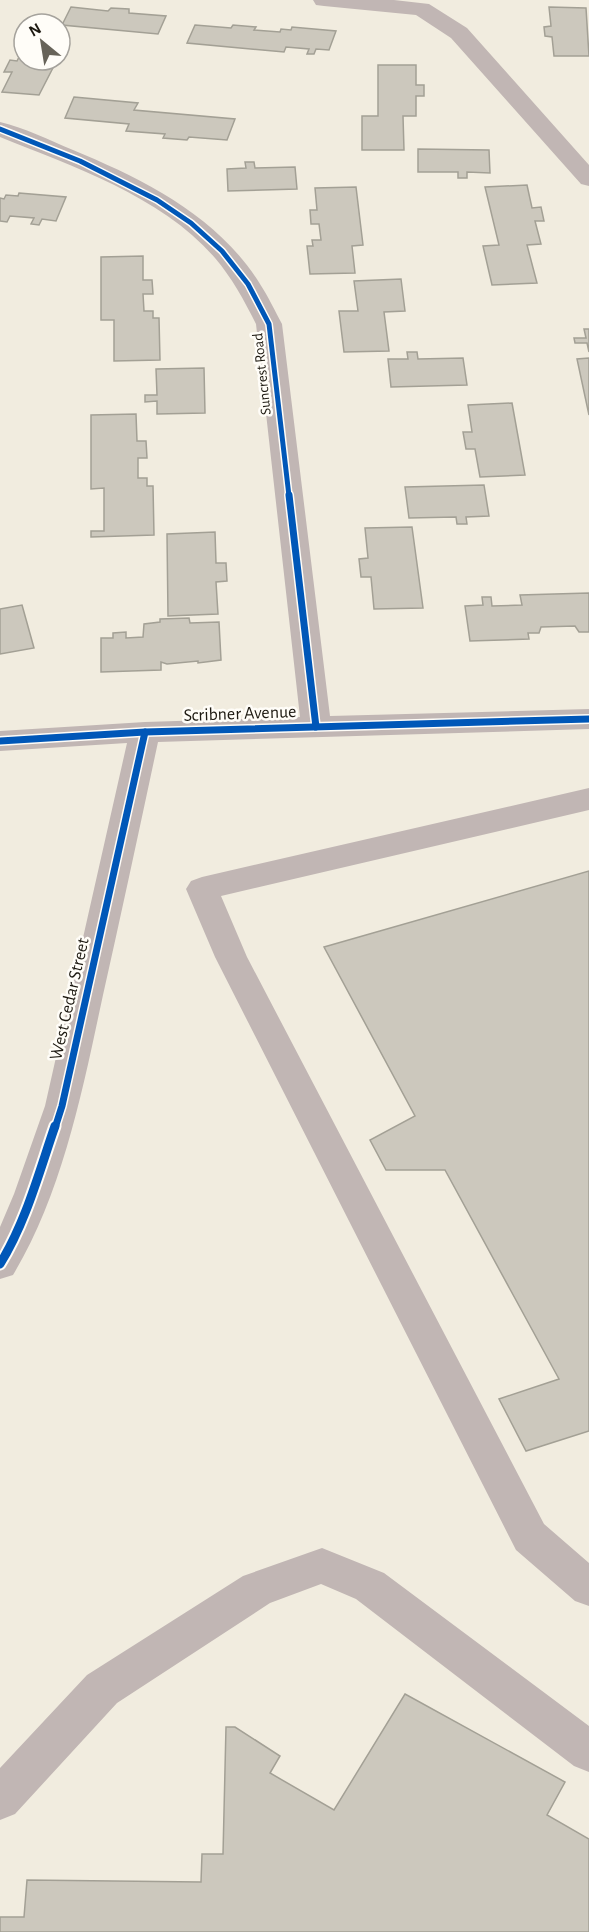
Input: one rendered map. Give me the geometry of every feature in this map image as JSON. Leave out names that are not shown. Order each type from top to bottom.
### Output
[{"type":"street","points":[[324,0],[421,5],[459,33],[589,179]]},
{"type":"street","name":"Suncrest Road","points":[[0,129],[117,177],[166,204],[236,265],[256,295],[270,324],[316,727]]},
{"type":"street","name":"Scribner Avenue","points":[[0,741],[145,732],[589,719]]},
{"type":"street","name":"West Cedar Street","points":[[0,1264],[8,1251],[32,1194],[62,1106],[145,732]]},
{"type":"street","points":[[589,799],[202,889],[231,957],[530,1537],[589,1588]]},
{"type":"street","points":[[0,1799],[102,1689],[257,1589],[322,1566],[370,1586],[589,1752]]},
{"type":"building","points":[[71,7],[108,11],[111,8],[129,9],[129,13],[166,16],[158,34],[72,26],[72,12],[68,12]]},
{"type":"building","points":[[549,7],[586,8],[589,56],[554,56],[552,37],[545,36],[544,27],[551,26]]},
{"type":"building","points":[[195,25],[231,28],[233,25],[256,27],[254,30],[280,32],[281,29],[291,30],[292,27],[336,31],[329,50],[316,49],[314,54],[307,54],[309,49],[286,47],[284,52],[187,43]]},
{"type":"building","points":[[10,60],[12,60],[12,72],[4,72]]},
{"type":"building","points":[[378,65],[416,65],[416,85],[424,85],[424,96],[416,96],[416,116],[403,116],[404,150],[362,150],[362,116],[378,116]]},
{"type":"building","points":[[12,72],[51,72],[39,95],[2,92]]},
{"type":"building","points":[[74,97],[138,103],[134,110],[235,119],[227,140],[189,137],[187,140],[163,138],[165,134],[126,131],[129,124],[65,118]]},
{"type":"building","points":[[418,149],[489,150],[490,173],[467,172],[467,178],[458,178],[458,172],[418,172]]},
{"type":"building","points":[[245,162],[254,162],[255,168],[295,167],[297,189],[228,191],[227,169],[246,168]]},
{"type":"building","points":[[527,185],[532,208],[541,207],[544,221],[535,221],[541,244],[527,245],[537,283],[492,285],[483,246],[499,245],[485,187]]},
{"type":"building","points":[[356,187],[363,245],[352,246],[355,273],[310,274],[307,246],[313,246],[312,240],[321,240],[319,224],[311,224],[310,210],[317,210],[315,188]]},
{"type":"building","points":[[19,193],[66,197],[56,221],[42,219],[39,225],[31,224],[34,218],[10,216],[7,222],[0,221],[0,198],[4,199],[6,195],[18,196]]},
{"type":"building","points":[[143,256],[143,280],[152,280],[153,294],[143,294],[144,311],[153,311],[153,318],[159,318],[160,360],[114,361],[114,320],[101,320],[101,257]]},
{"type":"building","points":[[401,279],[405,311],[384,312],[389,351],[344,352],[339,311],[358,311],[354,281]]},
{"type":"building","points":[[584,329],[589,329],[589,352],[587,343],[575,343],[574,338],[586,338]]},
{"type":"building","points":[[407,352],[417,352],[418,359],[463,358],[467,385],[391,387],[388,359],[408,359]]},
{"type":"building","points":[[589,358],[589,415],[577,359]]},
{"type":"building","points":[[204,368],[205,413],[157,414],[157,401],[145,402],[145,395],[157,395],[156,369]]},
{"type":"building","points":[[512,403],[525,475],[480,477],[475,449],[466,449],[463,432],[472,432],[468,405]]},
{"type":"building","points":[[136,414],[137,441],[146,441],[147,458],[138,458],[138,478],[147,478],[147,486],[153,486],[154,535],[91,537],[91,531],[104,531],[104,488],[91,489],[91,415]]},
{"type":"building","points":[[484,485],[489,516],[466,517],[467,524],[457,524],[456,517],[409,518],[405,487]]},
{"type":"building","points":[[412,527],[423,608],[374,609],[371,577],[361,577],[359,559],[368,558],[365,528]]},
{"type":"building","points":[[215,532],[216,563],[226,563],[227,581],[216,582],[218,614],[168,616],[167,534]]},
{"type":"building","points":[[589,593],[589,632],[579,632],[575,626],[541,627],[539,633],[528,633],[529,639],[470,641],[465,606],[483,605],[482,597],[491,597],[492,606],[522,605],[520,595]]},
{"type":"building","points":[[22,605],[34,648],[0,654],[0,609]]},
{"type":"building","points":[[189,618],[190,623],[219,622],[221,660],[198,663],[198,661],[167,664],[161,662],[161,670],[101,672],[101,638],[113,638],[113,633],[126,632],[126,638],[143,637],[144,624],[160,622],[160,619]]},
{"type":"building","points":[[589,871],[589,1431],[526,1451],[499,1399],[559,1379],[445,1170],[386,1170],[370,1140],[415,1116],[324,947]]},
{"type":"building","points":[[405,1694],[565,1782],[547,1815],[589,1839],[589,1932],[0,1932],[0,1917],[24,1917],[27,1880],[201,1882],[202,1854],[223,1854],[226,1727],[235,1727],[280,1756],[270,1773],[334,1810]]},
{"type":"cycle path","points":[[0,129],[80,161],[157,200],[191,223],[222,251],[248,284],[269,324],[316,727]]},
{"type":"cycle path","points":[[0,741],[145,732],[589,719]]},
{"type":"cycle path","points":[[0,1264],[8,1251],[32,1194],[62,1106],[145,732]]}]
